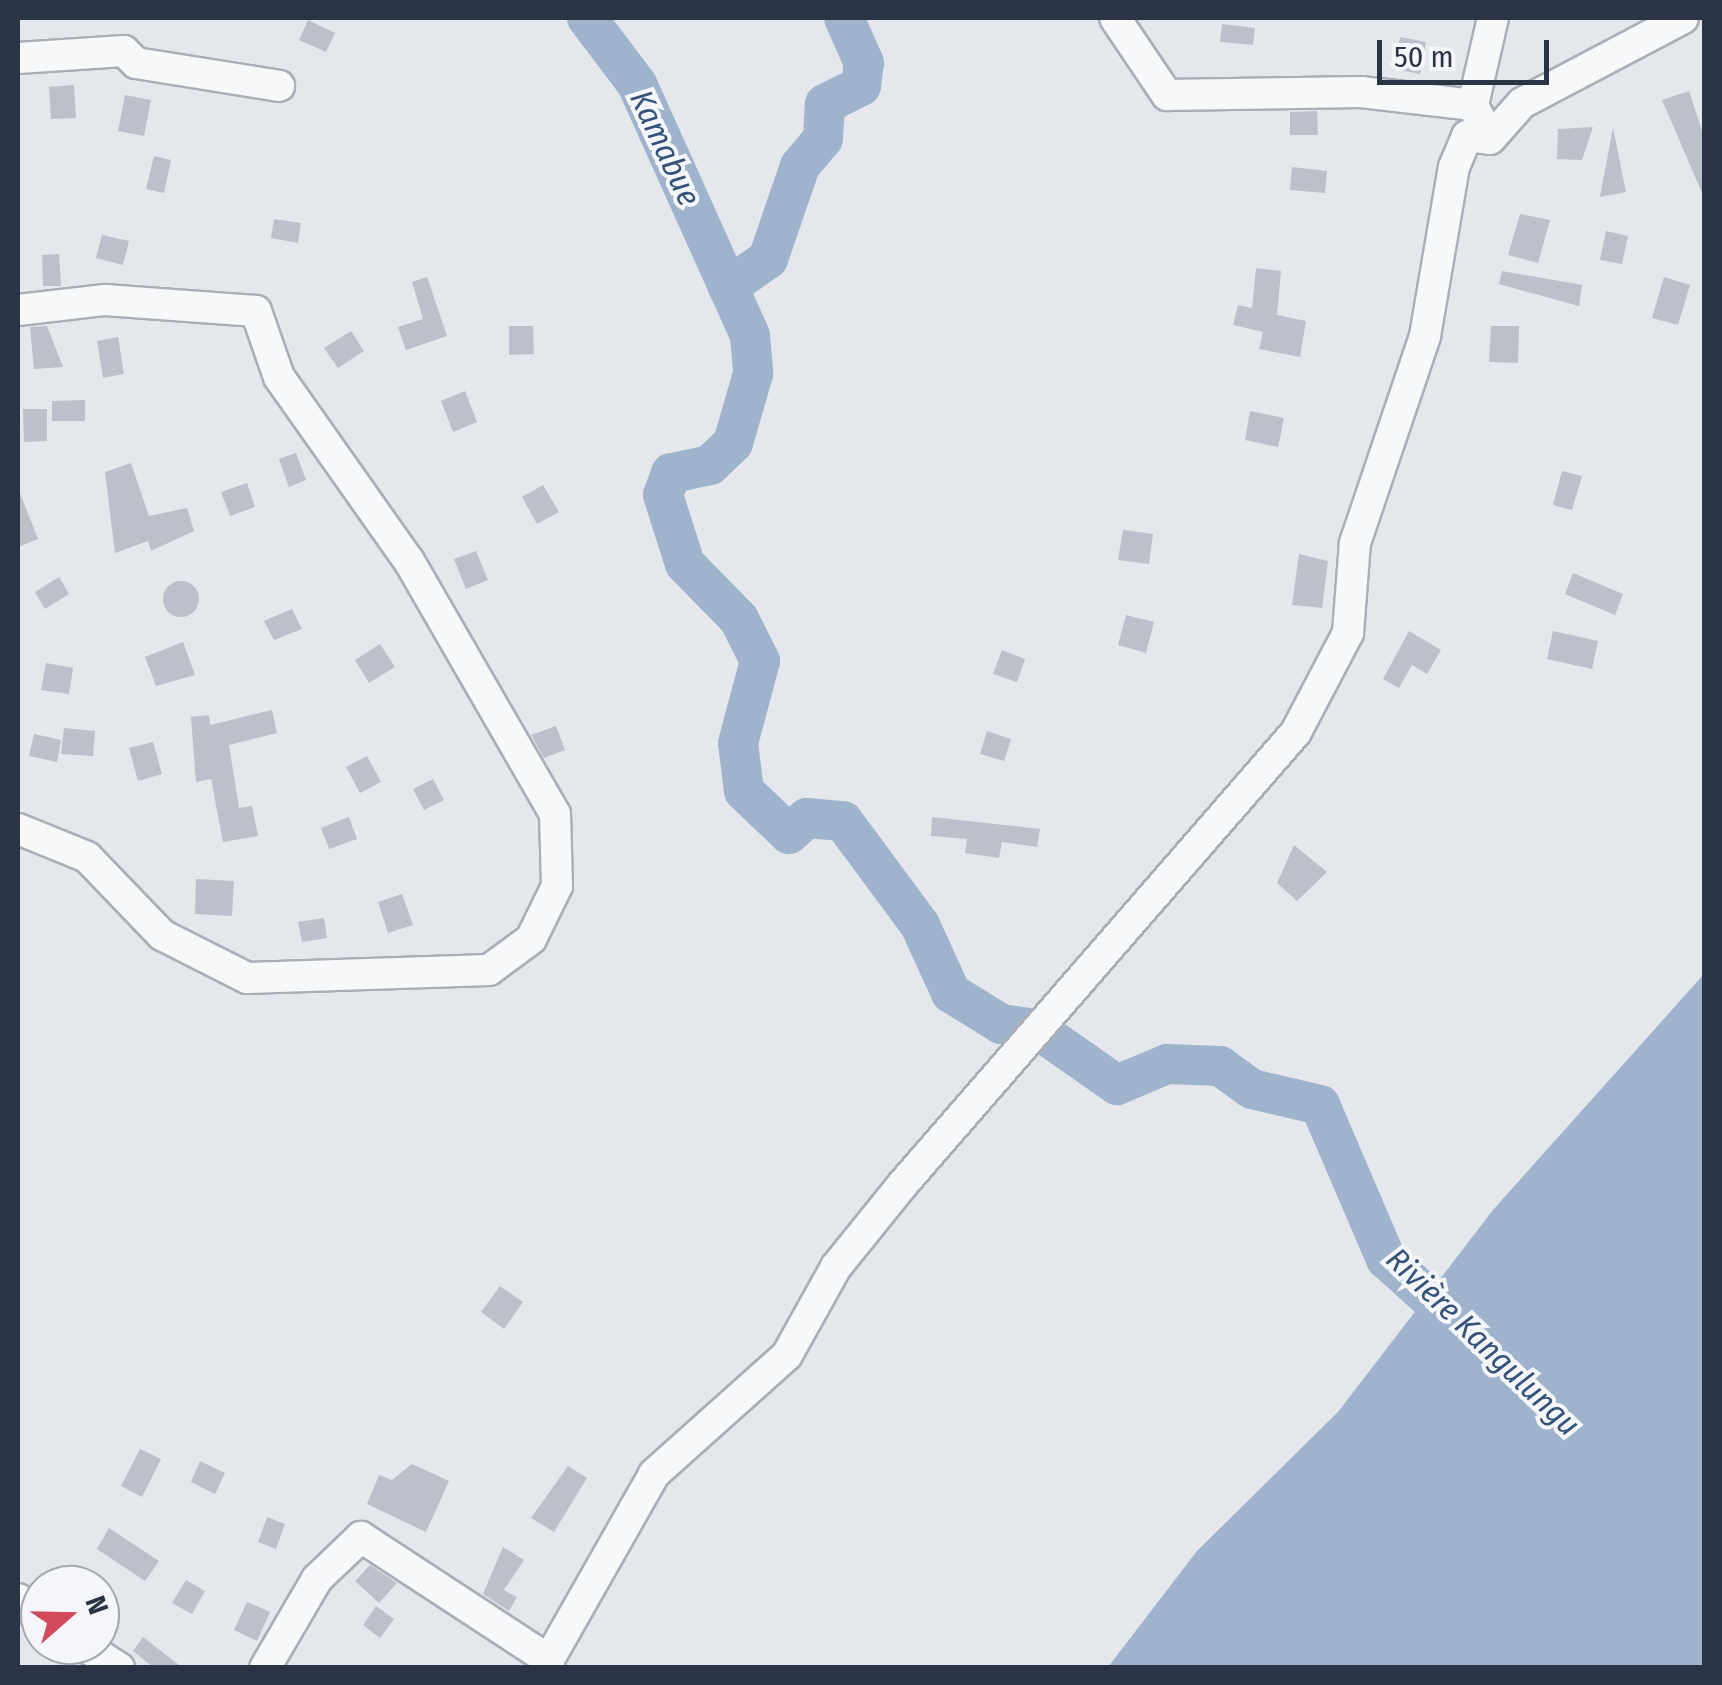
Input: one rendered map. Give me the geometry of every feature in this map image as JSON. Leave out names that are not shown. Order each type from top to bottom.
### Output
[{"type":"street","points":[[1115,18],[1167,95],[1361,92],[1473,104]]},
{"type":"street","points":[[1490,139],[1473,104],[1493,18]]},
{"type":"street","points":[[1490,139],[1522,103],[1683,18]]},
{"type":"street","points":[[18,58],[124,51],[136,62],[279,86]]},
{"type":"street","points":[[266,1668],[317,1578],[361,1537],[374,1537],[385,1554],[546,1664],[654,1474],[798,1342],[836,1267],[1228,817],[1334,667],[1348,633],[1369,487],[1426,336],[1454,167],[1467,136],[1490,139]]},
{"type":"street","points":[[18,310],[104,300],[256,311],[279,377],[408,562],[554,814],[557,886],[530,939],[488,970],[247,978],[162,934],[87,857],[18,828]]},
{"type":"water","points":[[1704,974],[1704,1667],[1108,1667],[1197,1551],[1338,1412],[1493,1210]]},
{"type":"building","points":[[308,20],[335,33],[326,52],[299,40]]},
{"type":"building","points":[[1222,24],[1255,28],[1253,45],[1220,42]]},
{"type":"building","points":[[1400,37],[1426,42],[1420,74],[1395,69]]},
{"type":"building","points":[[74,85],[76,118],[51,119],[49,87]]},
{"type":"building","points":[[1689,91],[1704,137],[1702,193],[1662,100]]},
{"type":"building","points":[[125,95],[151,100],[144,136],[118,131]]},
{"type":"building","points":[[1317,111],[1318,135],[1290,135],[1290,112]]},
{"type":"building","points":[[1593,127],[1582,160],[1557,159],[1558,129]]},
{"type":"building","points":[[1613,128],[1626,192],[1600,197]]},
{"type":"building","points":[[154,156],[171,160],[164,193],[146,189]]},
{"type":"building","points":[[1292,167],[1327,171],[1325,193],[1290,190]]},
{"type":"building","points":[[1520,214],[1550,220],[1538,263],[1508,255]]},
{"type":"building","points":[[274,219],[301,223],[298,243],[271,238]]},
{"type":"building","points":[[1606,231],[1628,236],[1622,264],[1600,260]]},
{"type":"building","points":[[102,235],[129,241],[123,265],[96,258]]},
{"type":"building","points":[[59,254],[61,286],[43,286],[42,255]]},
{"type":"building","points":[[1256,268],[1281,271],[1277,315],[1306,321],[1300,357],[1259,349],[1263,332],[1233,325],[1238,305],[1252,308]]},
{"type":"building","points":[[1502,271],[1582,285],[1579,306],[1499,284]]},
{"type":"building","points":[[427,277],[447,336],[406,350],[398,327],[423,319],[412,282]]},
{"type":"building","points":[[1664,277],[1690,285],[1678,325],[1652,318]]},
{"type":"building","points":[[47,326],[63,367],[34,369],[30,327]]},
{"type":"building","points":[[509,326],[533,326],[534,354],[509,355]]},
{"type":"building","points":[[1491,326],[1519,326],[1518,363],[1489,362]]},
{"type":"building","points":[[351,331],[364,351],[338,368],[324,348]]},
{"type":"building","points":[[118,337],[124,374],[103,378],[97,341]]},
{"type":"building","points":[[465,391],[477,422],[453,432],[441,401]]},
{"type":"building","points":[[85,400],[85,421],[52,421],[52,401]]},
{"type":"building","points":[[23,409],[47,409],[47,441],[24,442]]},
{"type":"building","points":[[1250,411],[1284,418],[1278,447],[1245,440]]},
{"type":"building","points":[[296,453],[306,480],[289,487],[279,459]]},
{"type":"building","points":[[131,463],[149,516],[187,508],[194,531],[151,551],[148,541],[115,553],[105,472]]},
{"type":"building","points":[[1562,471],[1582,476],[1572,510],[1553,505]]},
{"type":"building","points":[[247,483],[255,507],[230,516],[221,492]]},
{"type":"building","points":[[543,485],[559,512],[537,524],[522,497]]},
{"type":"building","points":[[18,488],[38,539],[18,547]]},
{"type":"building","points":[[1123,530],[1153,534],[1149,564],[1118,560]]},
{"type":"building","points":[[476,551],[488,580],[466,589],[454,559]]},
{"type":"building","points":[[1299,554],[1328,561],[1322,608],[1292,605]]},
{"type":"building","points":[[1573,573],[1623,594],[1615,615],[1565,594]]},
{"type":"building","points":[[59,577],[69,594],[45,609],[35,592]]},
{"type":"building","points":[[181,581],[194,586],[199,599],[194,612],[181,617],[168,612],[163,599],[168,586]]},
{"type":"building","points":[[292,609],[302,629],[274,640],[264,621]]},
{"type":"building","points":[[1126,615],[1154,622],[1146,653],[1118,645]]},
{"type":"building","points":[[1409,631],[1441,650],[1427,674],[1412,665],[1399,688],[1383,679]]},
{"type":"building","points":[[1553,631],[1598,641],[1592,669],[1547,659]]},
{"type":"building","points":[[183,642],[195,675],[156,686],[145,657]]},
{"type":"building","points":[[380,644],[395,667],[369,683],[355,660]]},
{"type":"building","points":[[1002,650],[1025,659],[1017,682],[993,674]]},
{"type":"building","points":[[46,663],[73,668],[69,694],[41,690]]},
{"type":"building","points":[[272,710],[277,733],[229,745],[239,808],[252,806],[258,836],[223,842],[211,779],[196,782],[191,717],[209,715],[210,725]]},
{"type":"building","points":[[556,726],[565,750],[544,758],[531,735]]},
{"type":"building","points":[[64,728],[95,731],[93,756],[61,754]]},
{"type":"building","points":[[987,731],[1011,739],[1004,761],[980,754]]},
{"type":"building","points":[[34,734],[61,740],[57,762],[29,756]]},
{"type":"building","points":[[153,742],[162,774],[138,781],[129,748]]},
{"type":"building","points":[[367,756],[381,782],[360,793],[346,767]]},
{"type":"building","points":[[433,779],[444,800],[424,810],[413,789]]},
{"type":"building","points":[[349,817],[357,839],[329,849],[321,828]]},
{"type":"building","points":[[932,817],[1040,829],[1037,847],[1002,842],[999,858],[965,853],[967,839],[931,836]]},
{"type":"building","points":[[1294,845],[1327,872],[1297,901],[1277,883]]},
{"type":"building","points":[[196,879],[234,881],[232,916],[195,914]]},
{"type":"building","points":[[402,894],[413,925],[388,933],[378,902]]},
{"type":"building","points":[[324,918],[327,938],[302,942],[298,922]]},
{"type":"building","points":[[500,1286],[523,1302],[504,1329],[481,1312]]},
{"type":"building","points":[[140,1449],[161,1459],[142,1497],[121,1486]]},
{"type":"building","points":[[200,1461],[225,1473],[215,1494],[191,1482]]},
{"type":"building","points":[[412,1464],[449,1481],[426,1532],[367,1504],[379,1475],[392,1480]]},
{"type":"building","points":[[568,1466],[587,1478],[554,1532],[531,1518]]},
{"type":"building","points":[[267,1517],[285,1524],[276,1549],[258,1542]]},
{"type":"building","points":[[109,1528],[159,1561],[145,1581],[97,1549]]},
{"type":"building","points":[[503,1547],[524,1560],[504,1590],[517,1597],[509,1611],[483,1594]]},
{"type":"building","points":[[370,1565],[397,1583],[379,1603],[355,1581]]},
{"type":"building","points":[[186,1580],[205,1591],[192,1614],[172,1603]]},
{"type":"building","points":[[247,1602],[270,1612],[257,1641],[234,1630]]},
{"type":"building","points":[[376,1606],[394,1619],[380,1638],[363,1625]]},
{"type":"building","points":[[143,1637],[183,1668],[154,1668],[133,1651]]},
{"type":"waterway","name":"Rivière Kangulungu","points":[[587,18],[637,84],[750,336],[753,374],[733,443],[710,465],[671,473],[663,495],[685,564],[739,619],[760,661],[738,743],[744,791],[789,834],[807,818],[843,821],[920,925],[951,993],[1001,1024],[1037,1029],[1117,1085],[1167,1064],[1220,1066],[1252,1089],[1320,1105],[1386,1259],[1466,1331]]},
{"type":"waterway","points":[[728,287],[768,259],[800,166],[823,139],[825,104],[861,86],[864,63],[844,18]]},
{"type":"water label","name":"Kamabue","points":[[665,148]]}]
